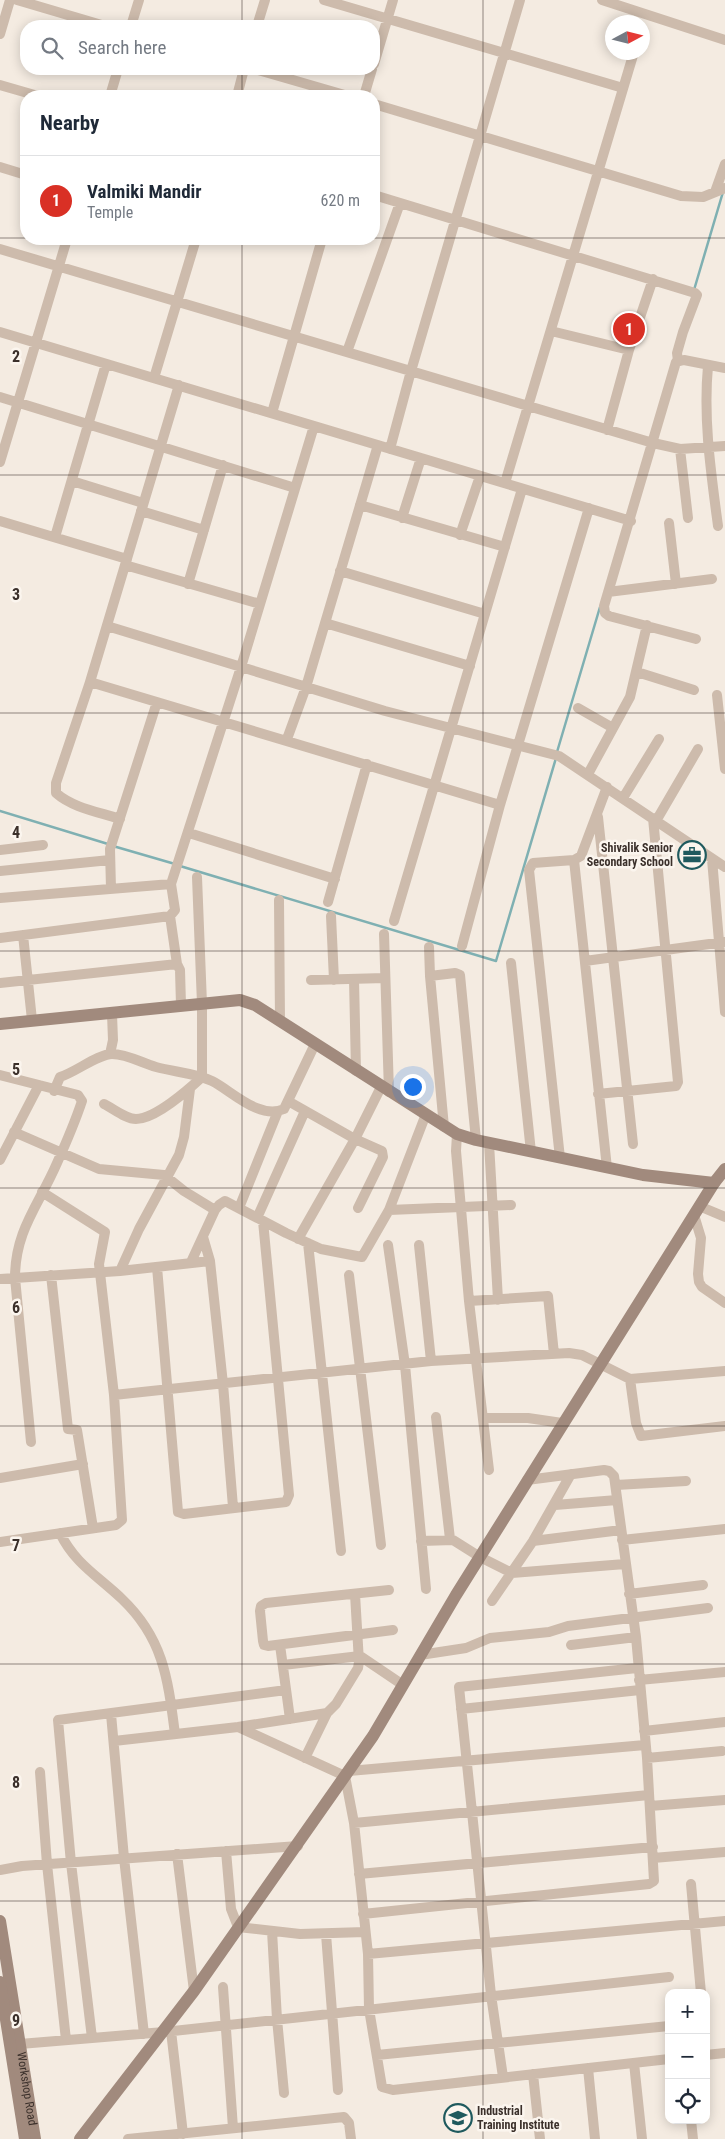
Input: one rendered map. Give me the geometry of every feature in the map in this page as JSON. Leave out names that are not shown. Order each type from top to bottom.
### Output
[{"type":"main road","points":[[0,1024],[240,1000],[248,1002],[280,1021],[385,1090],[457,1134],[531,1152],[643,1175],[719,1181]]},
{"type":"main road","points":[[80,2139],[167,2032],[238,1927],[298,1846],[347,1773],[600,1362],[696,1210],[719,1181],[725,1169]]},
{"type":"main road","name":"Workshop Road","points":[[0,1921],[10,2041],[35,2139]]},
{"type":"main road","name":"Workshop Road","points":[[0,1982],[25,2139]]},
{"type":"street","points":[[0,34],[10,0]]},
{"type":"street","points":[[17,0],[85,20]]},
{"type":"street","points":[[133,20],[139,0]]},
{"type":"street","points":[[259,20],[265,0]]},
{"type":"street","points":[[324,0],[623,88]]},
{"type":"street","points":[[380,45],[393,0]]},
{"type":"street","points":[[390,448],[410,371],[482,136],[520,0]]},
{"type":"street","points":[[602,0],[635,15]]},
{"type":"street","points":[[650,21],[725,40]]},
{"type":"street","points":[[505,483],[632,60]]},
{"type":"street","points":[[112,90],[116,75]]},
{"type":"street","points":[[239,90],[242,75]]},
{"type":"street","points":[[276,75],[327,90]]},
{"type":"street","points":[[366,90],[370,75]]},
{"type":"street","points":[[0,85],[20,91]]},
{"type":"street","points":[[380,106],[686,197],[703,197],[721,189],[725,164]]},
{"type":"street","points":[[0,167],[20,173]]},
{"type":"street","points":[[380,197],[653,279],[697,295],[678,348],[678,361],[672,371],[650,442],[604,606],[607,615],[696,639]]},
{"type":"street","points":[[347,352],[400,202]]},
{"type":"street","points":[[0,460],[65,245]]},
{"type":"street","points":[[154,378],[194,245]]},
{"type":"street","points":[[272,413],[320,245]]},
{"type":"street","points":[[0,249],[650,442],[680,449],[725,446]]},
{"type":"street","points":[[607,430],[653,279]]},
{"type":"street","points":[[551,331],[630,350]]},
{"type":"street","points":[[0,332],[628,520]]},
{"type":"street","points":[[678,361],[725,368]]},
{"type":"street","points":[[55,537],[106,364]]},
{"type":"street","points":[[708,366],[706,390],[709,448],[718,526]]},
{"type":"street","points":[[120,819],[77,806],[56,793],[56,783],[90,682],[178,385]]},
{"type":"street","points":[[0,397],[295,488]]},
{"type":"street","points":[[0,935],[23,935],[170,916],[175,910],[171,884],[176,866],[189,833],[314,426]]},
{"type":"street","points":[[287,739],[306,687],[378,445]]},
{"type":"street","points":[[680,449],[688,518]]},
{"type":"street","points":[[402,518],[421,458]]},
{"type":"street","points":[[188,584],[222,465]]},
{"type":"street","points":[[460,535],[480,476]]},
{"type":"street","points":[[72,481],[204,530]]},
{"type":"street","points":[[394,921],[522,489]]},
{"type":"street","points":[[360,505],[505,548]]},
{"type":"street","points":[[462,946],[517,746],[589,508]]},
{"type":"street","points":[[0,521],[55,537],[188,584],[260,604]]},
{"type":"street","points":[[669,523],[676,584]]},
{"type":"street","points":[[340,571],[485,614]]},
{"type":"street","points":[[608,592],[712,579]]},
{"type":"street","points":[[325,623],[470,666]]},
{"type":"street","points":[[588,774],[630,697],[646,625]]},
{"type":"street","points":[[107,626],[306,687],[556,756],[588,774],[725,867]]},
{"type":"street","points":[[636,672],[694,690]]},
{"type":"street","points":[[90,682],[223,723],[287,739],[500,805]]},
{"type":"street","points":[[717,695],[725,769]]},
{"type":"street","points":[[110,889],[111,846],[157,702]]},
{"type":"street","points":[[578,708],[613,728]]},
{"type":"street","points":[[623,798],[659,739]]},
{"type":"street","points":[[598,1094],[628,1092],[678,1084],[655,820],[698,749]]},
{"type":"street","points":[[328,902],[367,764]]},
{"type":"street","points":[[560,1158],[529,870],[531,864],[535,862],[574,860],[584,852],[607,787]]},
{"type":"street","points":[[597,811],[633,1144]]},
{"type":"street","points":[[189,833],[334,879]]},
{"type":"street","points":[[0,850],[43,845]]},
{"type":"street","points":[[712,859],[722,942],[725,1012]]},
{"type":"street","points":[[0,871],[110,860]]},
{"type":"street","points":[[574,860],[607,1168]]},
{"type":"street","points":[[104,1104],[128,1117],[143,1118],[151,1115],[190,1089],[202,1077],[202,1004],[197,877]]},
{"type":"street","points":[[0,898],[171,884]]},
{"type":"street","points":[[279,900],[280,1021]]},
{"type":"street","points":[[170,916],[177,964],[180,970],[181,1005]]},
{"type":"street","points":[[330,916],[334,980]]},
{"type":"street","points":[[298,1239],[355,1138],[385,1090],[384,934]]},
{"type":"street","points":[[23,935],[32,1020]]},
{"type":"street","points":[[585,961],[722,942]]},
{"type":"street","points":[[429,946],[444,1127]]},
{"type":"street","points":[[511,963],[531,1152]]},
{"type":"street","points":[[0,983],[177,964]]},
{"type":"street","points":[[430,976],[456,973],[460,975],[493,1206],[498,1300]]},
{"type":"street","points":[[312,980],[385,978]]},
{"type":"street","points":[[354,979],[356,1070]]},
{"type":"street","points":[[110,1054],[113,1040],[112,1014]]},
{"type":"street","points":[[54,1090],[60,1077],[75,1072],[97,1058],[110,1054],[202,1077],[256,1107],[272,1112],[278,1111],[284,1109],[315,1044]]},
{"type":"street","points":[[0,1075],[78,1096],[82,1101],[15,1252],[14,1278],[31,1442]]},
{"type":"street","points":[[0,1160],[4,1142],[14,1132],[39,1086]]},
{"type":"street","points":[[120,1271],[138,1229],[168,1178],[182,1146],[190,1089]]},
{"type":"street","points":[[288,1101],[379,1149],[383,1154],[358,1208]]},
{"type":"street","points":[[240,1208],[278,1111]]},
{"type":"street","points":[[157,1267],[178,1512],[184,1514],[233,1507],[282,1504],[288,1498],[260,1220],[305,1111]]},
{"type":"street","points":[[191,1262],[215,1210],[222,1202],[240,1208],[260,1220],[308,1243],[338,1254],[362,1257],[389,1210],[426,1114]]},
{"type":"street","points":[[14,1132],[99,1169],[158,1174],[168,1178],[184,1191],[215,1210]]},
{"type":"street","points":[[457,1134],[460,1208],[489,1470]]},
{"type":"street","points":[[0,1542],[116,1525],[122,1520],[114,1395],[99,1258],[105,1230],[42,1192]]},
{"type":"street","points":[[389,1210],[511,1205]]},
{"type":"street","points":[[725,1217],[696,1210],[701,1238],[699,1282],[702,1287],[725,1303]]},
{"type":"street","points":[[203,1237],[210,1261],[233,1507]]},
{"type":"street","points":[[308,1243],[341,1551]]},
{"type":"street","points":[[388,1245],[404,1365],[426,1589]]},
{"type":"street","points":[[419,1245],[431,1361]]},
{"type":"street","points":[[0,1279],[120,1271],[210,1261]]},
{"type":"street","points":[[51,1275],[68,1429],[77,1430],[93,1528]]},
{"type":"street","points":[[349,1275],[381,1545]]},
{"type":"street","points":[[469,1301],[548,1296],[554,1354]]},
{"type":"street","points":[[114,1395],[431,1361],[554,1354],[582,1355],[600,1362],[630,1380],[725,1371]]},
{"type":"street","points":[[630,1380],[636,1423],[641,1436],[725,1426]]},
{"type":"street","points":[[436,1417],[450,1539]]},
{"type":"street","points":[[482,1418],[528,1418],[562,1423]]},
{"type":"street","points":[[0,1478],[83,1464]]},
{"type":"street","points":[[363,1914],[649,1884],[655,1879],[648,1796],[647,1758],[637,1668],[636,1638],[613,1473],[609,1471],[571,1474],[527,1480]]},
{"type":"street","points":[[492,1601],[533,1541],[571,1474]]},
{"type":"street","points":[[616,1485],[686,1481]]},
{"type":"street","points":[[555,1504],[617,1500]]},
{"type":"street","points":[[533,1541],[725,1529]]},
{"type":"street","points":[[60,1533],[73,1556],[123,1600],[144,1625],[164,1664],[170,1686],[175,1734]]},
{"type":"street","points":[[420,1541],[450,1539],[512,1573],[625,1564]]},
{"type":"street","points":[[630,1594],[703,1585]]},
{"type":"street","points":[[389,1590],[261,1606],[264,1645],[280,1645],[393,1630]]},
{"type":"street","points":[[305,1758],[327,1713],[336,1704],[358,1668],[360,1656],[355,1594]]},
{"type":"street","points":[[420,1655],[466,1648],[499,1636],[549,1632],[568,1626],[708,1608]]},
{"type":"street","points":[[571,1645],[636,1638]]},
{"type":"street","points":[[280,1645],[290,1719]]},
{"type":"street","points":[[283,1665],[360,1656],[403,1684]]},
{"type":"street","points":[[502,2077],[491,1995],[487,1942],[458,1692],[459,1687],[637,1668]]},
{"type":"street","points":[[461,1710],[725,1672]]},
{"type":"street","points":[[92,2038],[71,1863],[58,1720],[286,1690]]},
{"type":"street","points":[[114,1741],[238,1727],[327,1713]]},
{"type":"street","points":[[111,1714],[124,1858],[144,2034]]},
{"type":"street","points":[[644,1731],[725,1722]]},
{"type":"street","points":[[238,1727],[305,1758],[347,1773],[466,1760],[645,1745]]},
{"type":"street","points":[[647,1758],[722,1751]]},
{"type":"street","points":[[40,1772],[47,1864],[66,2040]]},
{"type":"street","points":[[347,1773],[368,1954],[369,2009],[380,2083],[387,2090],[665,2059]]},
{"type":"street","points":[[354,1823],[648,1796]]},
{"type":"street","points":[[650,1806],[725,1800]]},
{"type":"street","points":[[0,1870],[47,1864],[298,1846]]},
{"type":"street","points":[[226,1852],[231,1909],[238,1927],[326,1934],[365,1932]]},
{"type":"street","points":[[359,1874],[478,1863],[653,1852],[725,1852]]},
{"type":"street","points":[[176,1854],[194,1991]]},
{"type":"street","points":[[691,1884],[701,1989]]},
{"type":"street","points":[[368,1954],[725,1921]]},
{"type":"street","points":[[272,1931],[284,2094]]},
{"type":"street","points":[[326,1934],[338,2090]]},
{"type":"street","points":[[10,2041],[66,2040],[167,2032],[669,1977]]},
{"type":"street","points":[[223,1987],[233,2128]]},
{"type":"street","points":[[377,2055],[665,2026]]},
{"type":"street","points":[[167,2032],[183,2134]]},
{"type":"street","points":[[710,2055],[725,2053]]},
{"type":"street","points":[[634,2063],[642,2139]]},
{"type":"street","points":[[588,2068],[595,2139]]},
{"type":"street","points":[[533,2074],[540,2139]]},
{"type":"street","points":[[128,2139],[344,2117],[349,2123],[351,2139]]},
{"type":"street","points":[[692,2124],[693,2139]]},
{"type":"waterway","points":[[694,290],[723,192]]},
{"type":"waterway","points":[[557,752],[600,607]]},
{"type":"waterway","points":[[180,866],[496,961],[556,758]]},
{"type":"waterway","points":[[0,811],[108,844]]},
{"type":"waterway","points":[[113,846],[175,864]]},
{"type":"place","name":"Valmiki Mandir","points":[[629,329]]},
{"type":"place","name":"Shivalik Senior Secondary School","points":[[692,855]]},
{"type":"place","name":"Industrial Training Institute","points":[[458,2118]]}]
